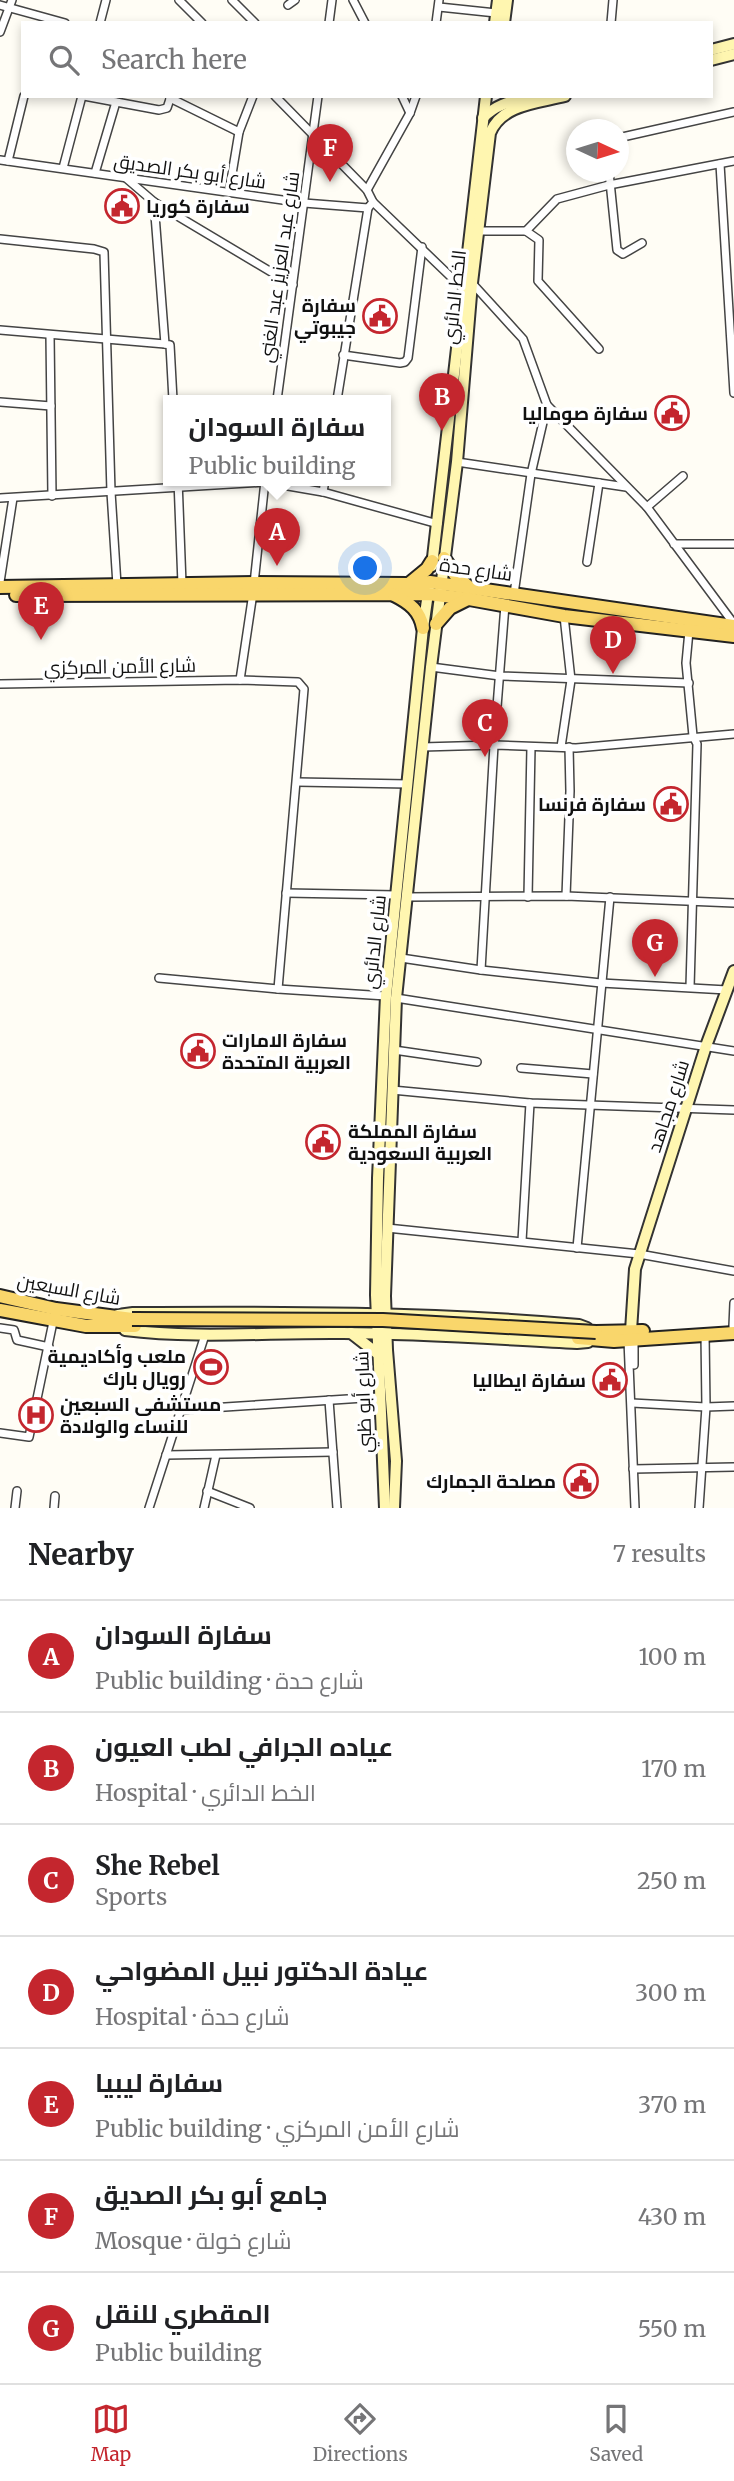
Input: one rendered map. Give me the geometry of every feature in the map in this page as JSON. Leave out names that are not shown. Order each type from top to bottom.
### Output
[{"type":"main road","points":[[496,18],[498,0]]},
{"type":"main road","points":[[504,21],[507,0]]},
{"type":"main road","points":[[713,49],[734,44]]},
{"type":"main road","points":[[713,59],[734,54]]},
{"type":"main road","name":"الخط الدائري","points":[[438,560],[438,524],[474,231],[486,98]]},
{"type":"main road","points":[[483,118],[502,104],[523,98]]},
{"type":"main road","name":"الخط الدائري","points":[[474,231],[490,133],[494,123],[509,110],[557,98]]},
{"type":"main road","name":"الخط الدائري","points":[[435,588],[457,462],[468,281]]},
{"type":"main road","points":[[408,584],[438,560],[456,576],[469,593],[436,624]]},
{"type":"main road","name":"شارع حدة","points":[[0,585],[182,584],[394,595],[435,588]]},
{"type":"main road","name":"شارع حدة","points":[[0,595],[408,584],[469,593],[514,594],[734,625]]},
{"type":"main road","name":"شارع الدائري","points":[[381,1295],[391,997],[436,624],[435,588]]},
{"type":"main road","name":"شارع الدائري","points":[[381,1295],[387,1228],[384,1174],[394,1050],[391,997],[401,958],[409,784],[423,628],[435,588]]},
{"type":"main road","name":"شارع حدة","points":[[469,593],[505,605],[564,616],[734,636]]},
{"type":"main road","points":[[394,595],[412,605],[423,628]]},
{"type":"main road","name":"شارع مجاهد","points":[[633,1336],[639,1254],[706,1046],[734,971]]},
{"type":"main road","points":[[376,1313],[381,1295]]},
{"type":"main road","points":[[381,1295],[392,1310],[400,1314]]},
{"type":"main road","name":"شارع أبو ظبي","points":[[381,1295],[376,1313],[382,1334],[380,1397],[389,1456],[385,1508]]},
{"type":"main road","name":"شارع السبعين","points":[[0,1296],[108,1322]]},
{"type":"main road","name":"شارع السبعين","points":[[0,1310],[53,1322],[134,1323]]},
{"type":"main road","points":[[342,1312],[349,1316],[351,1324],[347,1333]]},
{"type":"main road","points":[[108,1322],[132,1313],[430,1314],[579,1325],[597,1336]]},
{"type":"main road","points":[[430,1314],[423,1318],[421,1327],[430,1334]]},
{"type":"main road","points":[[134,1323],[383,1320],[597,1336],[705,1333],[734,1329]]},
{"type":"main road","points":[[108,1322],[205,1335],[430,1334],[577,1343],[597,1336]]},
{"type":"main road","points":[[134,1323],[409,1328],[578,1338],[597,1336]]},
{"type":"main road","points":[[633,1336],[734,1329]]},
{"type":"main road","points":[[347,1333],[382,1352]]},
{"type":"main road","points":[[382,1352],[407,1334]]},
{"type":"main road","points":[[382,1352],[389,1456]]},
{"type":"main road","points":[[389,1477],[394,1508]]},
{"type":"street","points":[[101,21],[106,0]]},
{"type":"street","points":[[179,0],[197,21]]},
{"type":"street","points":[[232,0],[252,21]]},
{"type":"street","points":[[288,5],[295,0]]},
{"type":"street","points":[[329,21],[332,0]]},
{"type":"street","points":[[353,0],[364,21]]},
{"type":"street","points":[[611,21],[613,0]]},
{"type":"street","points":[[436,21],[439,3],[496,18]]},
{"type":"street","points":[[0,32],[10,4]]},
{"type":"street","points":[[0,5],[10,4],[59,21]]},
{"type":"street","points":[[2,163],[23,98]]},
{"type":"street","points":[[63,168],[82,98]]},
{"type":"street","points":[[94,98],[164,110],[170,98]]},
{"type":"street","points":[[173,98],[239,132]]},
{"type":"street","points":[[229,192],[239,132],[252,98]]},
{"type":"street","points":[[277,98],[367,190],[370,205],[338,395]]},
{"type":"street","name":"شارع عبد العزيز عبد الغني","points":[[278,395],[318,98]]},
{"type":"street","points":[[403,98],[410,113]]},
{"type":"street","points":[[367,190],[410,113],[415,98]]},
{"type":"street","points":[[95,173],[116,102]]},
{"type":"street","points":[[629,136],[734,112]]},
{"type":"street","points":[[526,231],[557,199],[734,161]]},
{"type":"street","name":"شارع أبو بكر الصديق","points":[[2,163],[63,168],[304,203],[370,205]]},
{"type":"street","points":[[720,164],[734,393]]},
{"type":"street","points":[[126,178],[154,202],[293,285]]},
{"type":"street","points":[[609,182],[617,250],[624,254],[642,243]]},
{"type":"street","points":[[154,202],[165,344]]},
{"type":"street","points":[[370,205],[422,247],[451,276],[468,281],[523,339],[547,405],[648,507],[734,625]]},
{"type":"street","points":[[723,216],[734,215]]},
{"type":"street","points":[[474,231],[526,231],[539,240],[538,281],[599,349]]},
{"type":"street","points":[[0,239],[104,252],[111,492],[117,585]]},
{"type":"street","points":[[344,355],[400,363],[408,358],[422,247]]},
{"type":"street","points":[[0,330],[170,345],[173,395]]},
{"type":"street","points":[[50,335],[52,496]]},
{"type":"street","points":[[0,402],[51,406]]},
{"type":"street","points":[[514,594],[531,474],[547,405]]},
{"type":"street","points":[[457,462],[627,487]]},
{"type":"street","points":[[648,507],[683,477]]},
{"type":"street","points":[[587,562],[599,483]]},
{"type":"street","points":[[0,498],[111,492],[163,486]]},
{"type":"street","points":[[178,486],[182,584]]},
{"type":"street","points":[[240,680],[254,588],[264,486]]},
{"type":"street","points":[[291,486],[323,492],[438,524]]},
{"type":"street","points":[[323,492],[324,486]]},
{"type":"street","points":[[0,585],[13,498]]},
{"type":"street","points":[[674,544],[734,544]]},
{"type":"street","points":[[481,970],[505,605]]},
{"type":"street","points":[[564,616],[571,680],[565,747],[570,791],[566,896]]},
{"type":"street","points":[[689,631],[686,663],[693,736],[697,744],[690,987]]},
{"type":"street","points":[[431,667],[500,676],[689,683]]},
{"type":"street","name":"شارع الأمن المركزي","points":[[0,684],[240,680],[298,682],[304,689],[278,989]]},
{"type":"street","points":[[422,747],[565,747],[734,734]]},
{"type":"street","points":[[528,897],[531,747]]},
{"type":"street","points":[[297,782],[409,784]]},
{"type":"street","points":[[286,893],[486,898],[566,896],[734,903]]},
{"type":"street","points":[[577,1248],[610,897]]},
{"type":"street","points":[[401,958],[601,983],[727,990]]},
{"type":"street","points":[[159,978],[391,997],[734,1051]]},
{"type":"street","points":[[394,1050],[477,1062]]},
{"type":"street","points":[[521,1068],[593,1074]]},
{"type":"street","points":[[392,1090],[530,1103],[734,1110]]},
{"type":"street","points":[[522,1241],[530,1103]]},
{"type":"street","points":[[387,1228],[639,1254],[734,1271]]},
{"type":"street","points":[[734,1303],[734,1329]]},
{"type":"street","points":[[0,1433],[29,1437],[53,1322]]},
{"type":"street","points":[[0,1328],[14,1330],[17,1340],[49,1346]]},
{"type":"street","points":[[699,1508],[706,1407],[705,1333]]},
{"type":"street","points":[[149,1508],[205,1335]]},
{"type":"street","points":[[633,1336],[635,1508]]},
{"type":"street","points":[[179,1410],[380,1397]]},
{"type":"street","points":[[329,1400],[337,1508]]},
{"type":"street","points":[[632,1404],[734,1406]]},
{"type":"street","points":[[166,1455],[334,1452]]},
{"type":"street","points":[[204,1508],[216,1455]]},
{"type":"street","points":[[633,1469],[734,1467]]},
{"type":"street","points":[[15,1508],[18,1491]]},
{"type":"street","points":[[207,1491],[228,1504],[250,1508]]},
{"type":"street","points":[[54,1508],[55,1496]]},
{"type":"place","name":"جامع أبو بكر الصديق","points":[[330,182]]},
{"type":"place","name":"سفارة كوريا","points":[[122,206]]},
{"type":"place","name":"سفارة جيبوتي","points":[[380,316]]},
{"type":"place","name":"سفارة صوماليا","points":[[672,413]]},
{"type":"place","name":"عياده الجرافي لطب العيون","points":[[442,431]]},
{"type":"place","name":"سفارة السودان","points":[[277,566]]},
{"type":"place","name":"سفارة ليبيا","points":[[41,640]]},
{"type":"place","name":"عيادة الدكتور نبيل المضواحي","points":[[613,674]]},
{"type":"place","name":"She Rebel","points":[[485,757]]},
{"type":"place","name":"سفارة فرنسا","points":[[671,804]]},
{"type":"place","name":"المقطري للنقل","points":[[655,977]]},
{"type":"place","name":"سفارة الامارات العربية المتحدة","points":[[198,1051]]},
{"type":"place","name":"سفارة المملكة العربية السعودية","points":[[323,1142]]},
{"type":"place","name":"ملعب وأكاديمية رويال بارك","points":[[211,1367]]},
{"type":"place","name":"سفارة ايطاليا","points":[[610,1380]]},
{"type":"place","name":"مستشفى السبعين للنساء والولادة","points":[[36,1415]]},
{"type":"place","name":"مصلحة الجمارك","points":[[581,1481]]}]
